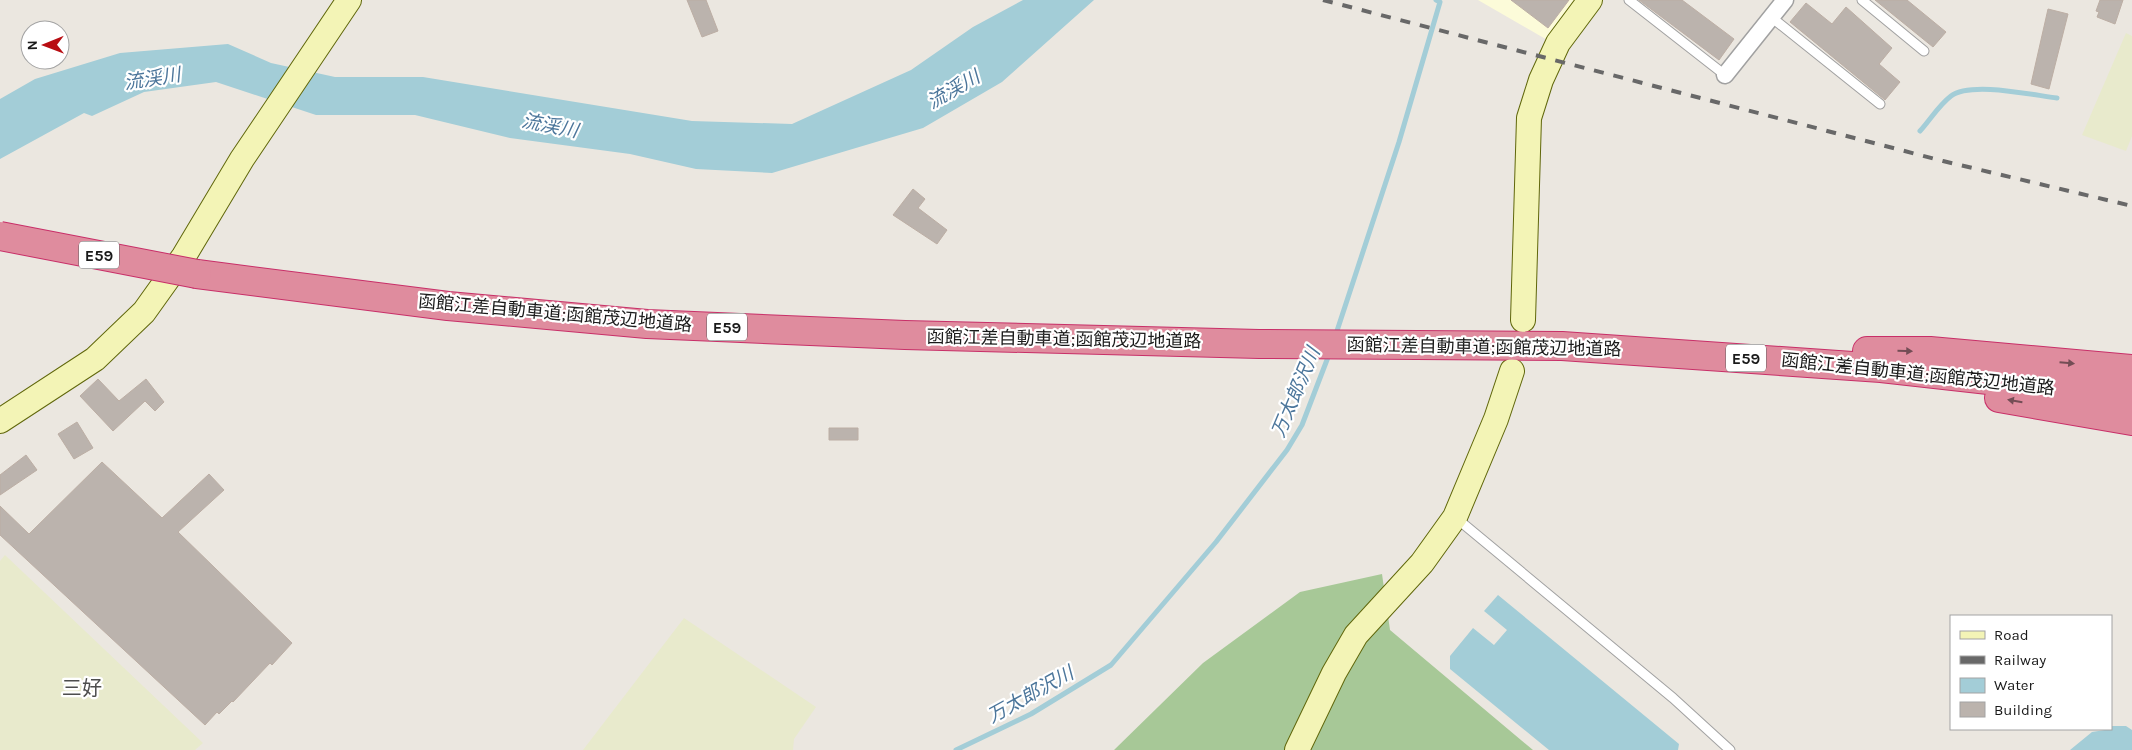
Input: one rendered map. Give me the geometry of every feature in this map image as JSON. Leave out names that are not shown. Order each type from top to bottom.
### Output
[{"type":"highway","name":"函館江差自動車道;函館茂辺地道路","points":[[0,236],[197,274],[448,306],[647,324],[905,335],[1259,344],[1611,348],[1882,368],[2132,396]]},
{"type":"highway","points":[[1611,348],[1930,351],[2132,369]]},
{"type":"highway","points":[[1882,368],[1979,395],[2132,421]]},
{"type":"street","points":[[1522,320],[1529,118],[1541,80],[1558,43],[1590,0]]},
{"type":"street","points":[[1724,75],[1778,5]]},
{"type":"street","points":[[0,421],[94,359],[144,312],[184,256],[242,159],[343,8]]},
{"type":"street","points":[[1297,750],[1334,673],[1356,635],[1422,563],[1455,517],[1496,419],[1512,371]]},
{"type":"lane","points":[[1629,0],[1724,75]]},
{"type":"lane","points":[[1862,0],[1924,51]]},
{"type":"lane","points":[[1778,5],[1880,104]]},
{"type":"lane","points":[[1455,517],[1673,698],[1730,750]]},
{"type":"shaded area","points":[[1478,0],[1578,0],[1549,41]]},
{"type":"shaded area","points":[[2126,33],[2132,36],[2132,136],[2126,151],[2082,135]]},
{"type":"shaded area","points":[[5,555],[203,743],[195,750],[0,750],[0,561]]},
{"type":"shaded area","points":[[684,618],[816,707],[794,739],[793,750],[583,750]]},
{"type":"green space","points":[[1382,574],[1390,630],[1533,750],[1114,750],[1203,663],[1300,592]]},
{"type":"water","name":"流渓川","points":[[1023,0],[1094,0],[1002,82],[923,128],[772,173],[696,169],[630,154],[510,138],[415,115],[316,115],[216,82],[144,92],[92,116],[84,113],[0,159],[0,99],[35,79],[70,70],[70,68],[120,53],[228,44],[271,63],[335,77],[423,77],[692,121],[792,124],[911,70],[973,27]]},
{"type":"water","points":[[1498,595],[1679,744],[1678,750],[1549,750],[1450,669],[1450,656],[1473,628],[1494,645],[1507,630],[1484,611]]},
{"type":"water","points":[[2112,726],[2126,726],[2132,730],[2132,750],[2070,750],[2092,732],[2112,730]]},
{"type":"building","points":[[687,0],[706,0],[718,31],[702,37]]},
{"type":"building","points":[[1511,0],[1569,0],[1548,28]]},
{"type":"building","points":[[1639,0],[1682,0],[1734,39],[1719,60]]},
{"type":"building","points":[[1875,0],[1907,0],[1946,32],[1933,47]]},
{"type":"building","points":[[2100,0],[2123,0],[2115,24],[2097,17],[2099,12],[2096,11]]},
{"type":"building","points":[[1806,3],[1832,24],[1846,7],[1892,48],[1879,64],[1900,82],[1885,100],[1790,22]]},
{"type":"building","points":[[2048,9],[2068,14],[2049,89],[2031,84]]},
{"type":"building","points":[[913,189],[925,199],[918,208],[947,230],[937,244],[893,215]]},
{"type":"building","points":[[98,379],[119,401],[146,379],[164,402],[155,411],[145,401],[113,431],[80,396]]},
{"type":"building","points":[[77,422],[93,448],[74,459],[58,434]]},
{"type":"building","points":[[829,428],[858,428],[858,440],[829,440]]},
{"type":"building","points":[[26,455],[37,470],[0,495],[0,475]]},
{"type":"building","points":[[102,462],[162,518],[209,474],[224,490],[178,532],[292,643],[233,702],[219,714],[217,712],[205,725],[0,535],[0,506],[29,534]]},
{"type":"waterway","name":"万太郎沢川","points":[[1335,337],[1399,142],[1440,2],[1436,0]]},
{"type":"waterway","points":[[1920,131],[1951,96],[1960,92],[1987,89],[2057,98]]},
{"type":"waterway","name":"万太郎沢川","points":[[956,750],[1031,714],[1111,665],[1216,542],[1287,450],[1302,425],[1330,352]]},
{"type":"railway","points":[[1323,0],[1943,161],[2132,206]]},
{"type":"district","name":"三好","points":[[82,688]]}]
